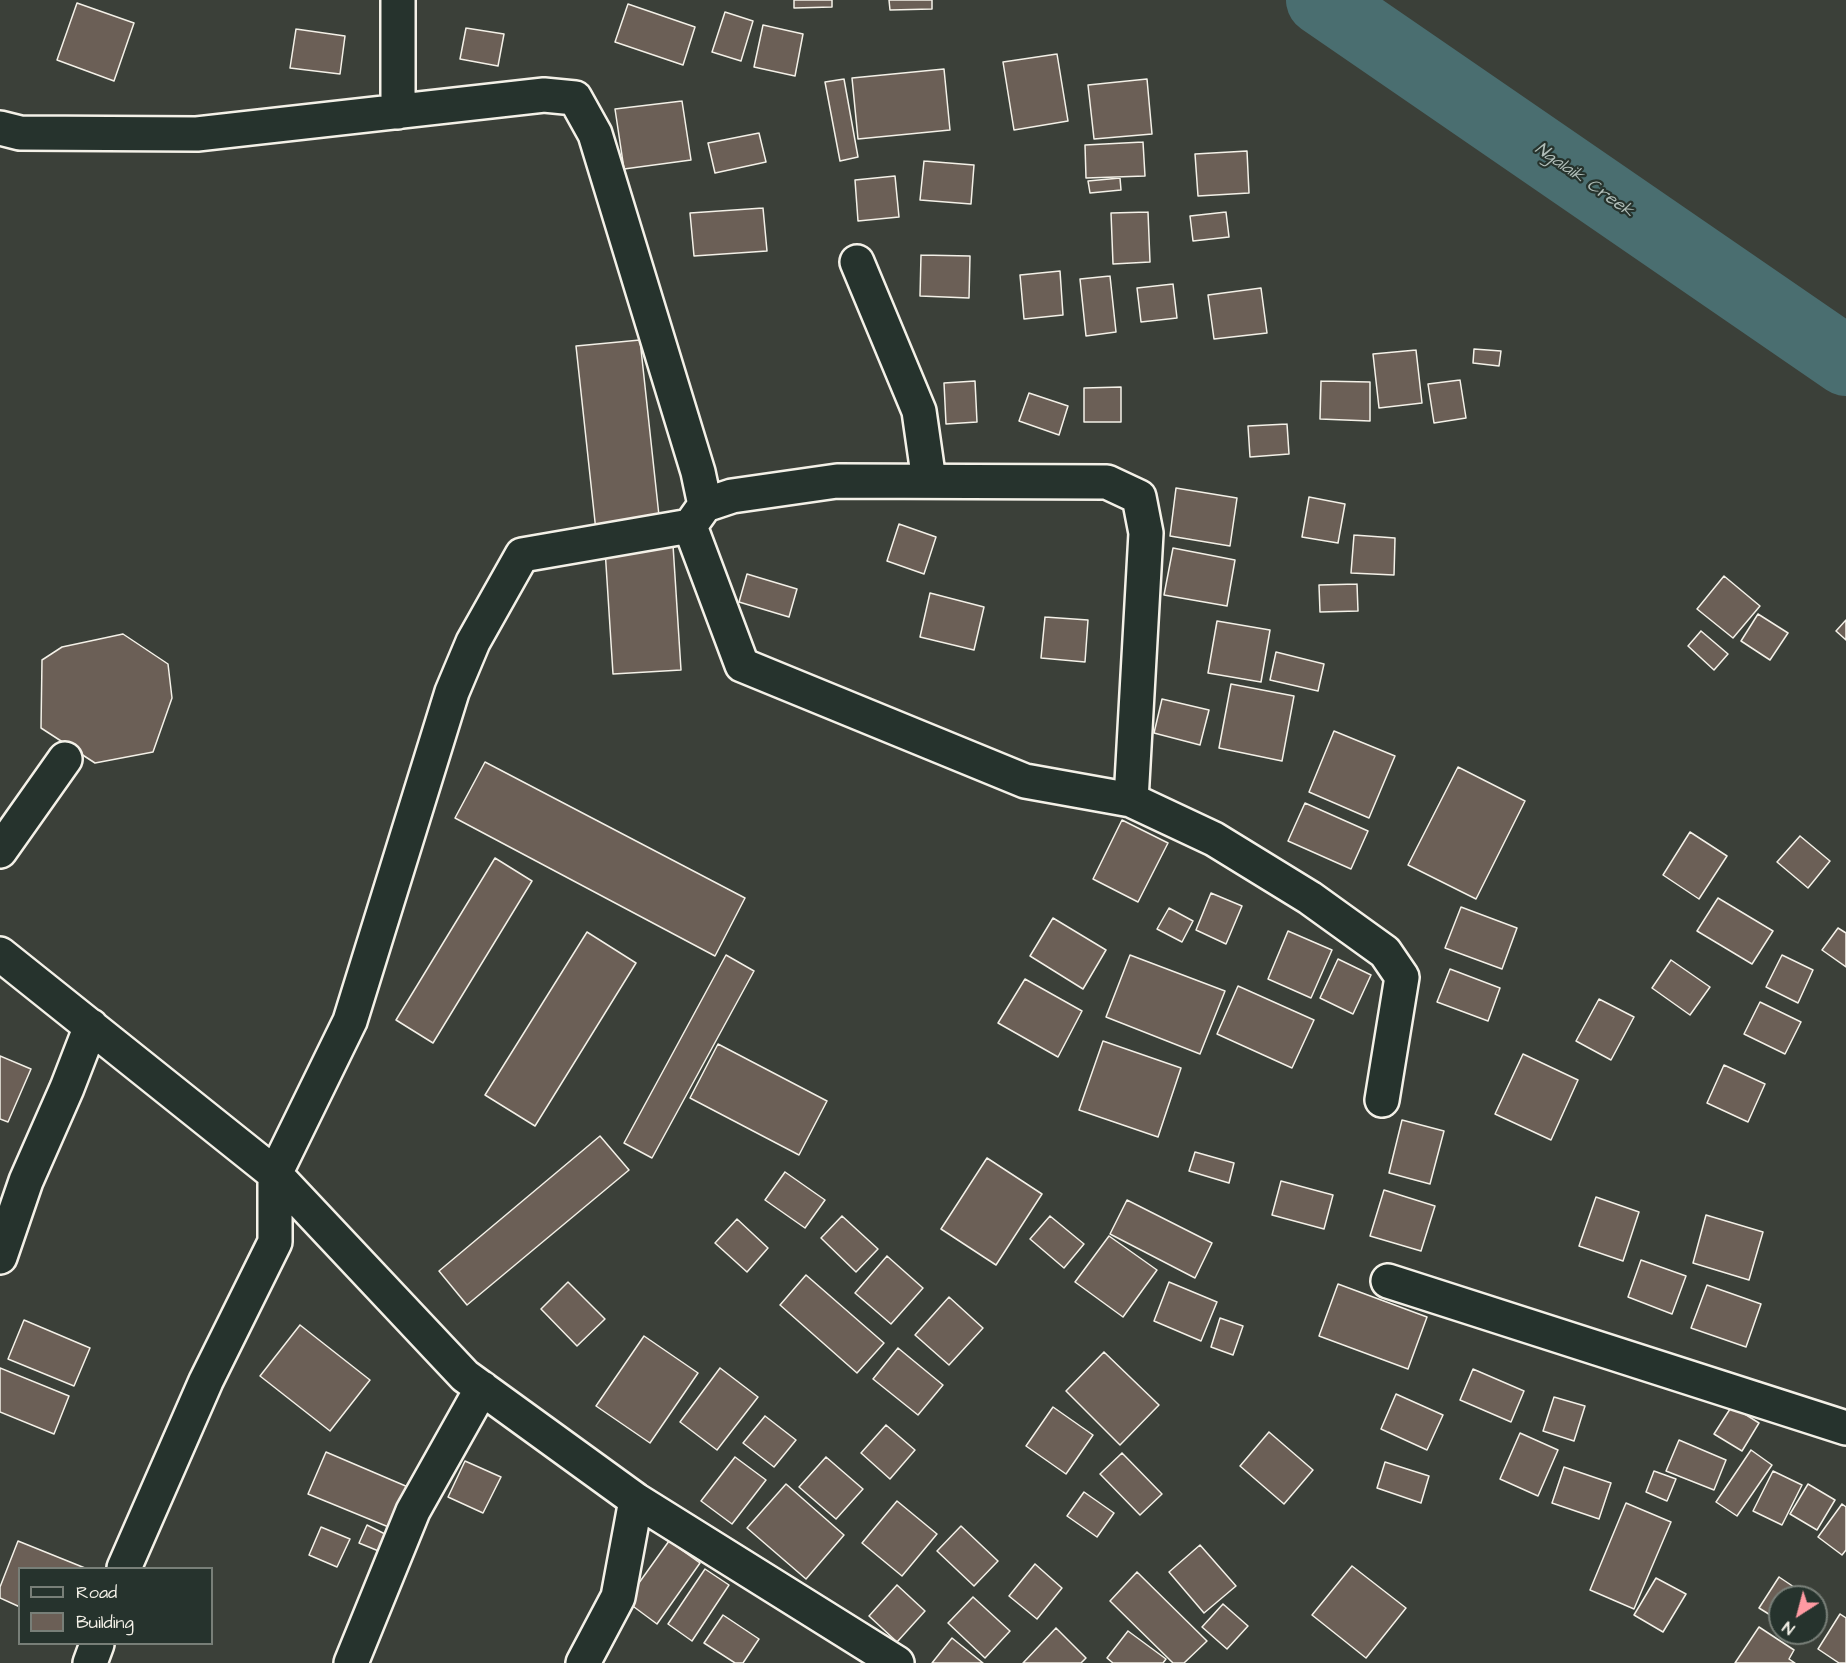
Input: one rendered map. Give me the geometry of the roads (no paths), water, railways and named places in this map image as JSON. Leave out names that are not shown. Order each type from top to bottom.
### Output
[{"type":"street","points":[[398,0],[398,112]]},
{"type":"street","points":[[0,128],[20,133],[197,134],[544,95],[575,98],[595,134],[698,472],[698,515],[742,665],[1025,781],[1131,800],[1215,839],[1310,898],[1385,952],[1402,977],[1382,1100]]},
{"type":"street","points":[[857,262],[919,411],[929,481]]},
{"type":"street","points":[[125,1567],[206,1381],[275,1242],[275,1174],[350,1021],[452,692],[473,642],[522,555],[698,515],[732,495],[837,481],[1107,482],[1139,497],[1146,533],[1131,800]]},
{"type":"street","points":[[0,851],[65,759]]},
{"type":"street","points":[[0,954],[275,1174],[465,1376],[636,1500],[897,1663]]},
{"type":"street","points":[[0,1257],[26,1181],[67,1088],[91,1026]]},
{"type":"street","points":[[1388,1281],[1846,1428]]},
{"type":"street","points":[[351,1663],[413,1512],[482,1388]]},
{"type":"street","points":[[583,1663],[618,1597],[636,1500]]},
{"type":"street","points":[[90,1663],[98,1645]]},
{"type":"waterway","name":"Ngalaik Creek","points":[[1321,0],[1846,361]]}]
